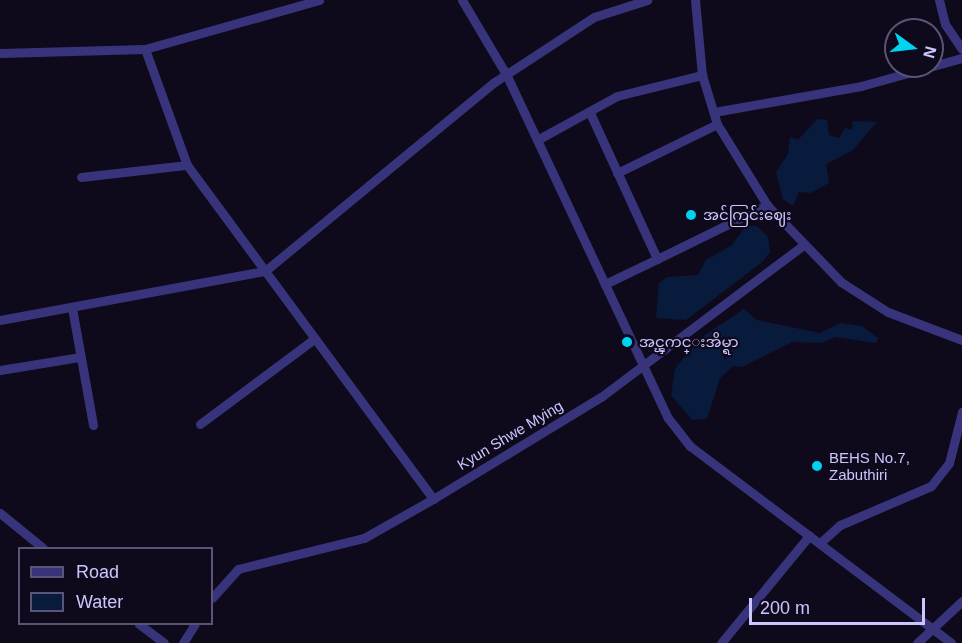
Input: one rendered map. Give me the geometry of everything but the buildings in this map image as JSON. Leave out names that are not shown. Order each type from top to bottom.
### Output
[{"type":"street","points":[[0,53],[145,50],[319,0]]},
{"type":"street","points":[[462,0],[506,74],[606,284],[641,366],[668,418],[690,446],[933,627],[951,643]]},
{"type":"street","points":[[0,321],[266,271],[506,74],[594,17],[647,0]]},
{"type":"street","points":[[695,0],[702,75],[717,124],[767,205],[802,246],[841,282],[888,312],[962,340]]},
{"type":"street","points":[[939,0],[945,24],[962,49]]},
{"type":"street","points":[[145,50],[187,165],[433,499]]},
{"type":"street","points":[[714,112],[861,86],[962,58]]},
{"type":"street","points":[[537,140],[590,113],[617,96],[702,75]]},
{"type":"street","points":[[590,113],[657,259]]},
{"type":"street","points":[[617,173],[717,124]]},
{"type":"street","points":[[81,177],[187,165]]},
{"type":"street","points":[[606,284],[767,205]]},
{"type":"street","name":"Kyun Shwe Mying","points":[[213,597],[237,569],[364,538],[433,499],[601,397],[802,246]]},
{"type":"street","points":[[72,308],[93,426]]},
{"type":"street","points":[[200,424],[314,339]]},
{"type":"street","points":[[0,370],[79,357]]},
{"type":"street","points":[[820,543],[840,525],[931,486],[949,463],[962,412]]},
{"type":"street","points":[[0,513],[41,547]]},
{"type":"street","points":[[721,643],[809,536]]},
{"type":"street","points":[[917,643],[962,601]]},
{"type":"street","points":[[140,625],[164,643]]},
{"type":"street","points":[[183,643],[194,625]]},
{"type":"water","points":[[817,119],[827,120],[829,135],[839,138],[845,128],[852,130],[853,121],[877,122],[853,150],[826,164],[829,183],[810,193],[799,192],[793,206],[783,199],[776,172],[788,154],[790,137],[798,140]]},
{"type":"water","points":[[746,226],[757,226],[768,237],[770,253],[761,263],[686,320],[656,318],[659,283],[667,277],[698,275],[706,260],[732,245]]},
{"type":"water","points":[[744,309],[757,320],[820,333],[840,323],[862,326],[878,338],[876,343],[835,337],[822,343],[792,342],[742,367],[733,366],[720,378],[707,419],[692,420],[671,395],[675,369],[699,339]]},
{"type":"place","name":"အင်ကြင်းဈေး","points":[[691,215]]},
{"type":"place","name":"အင္ၾကင္းအိမ္ရာ","points":[[627,342]]},
{"type":"place","name":"BEHS No.7, Zabuthiri","points":[[817,466]]}]
